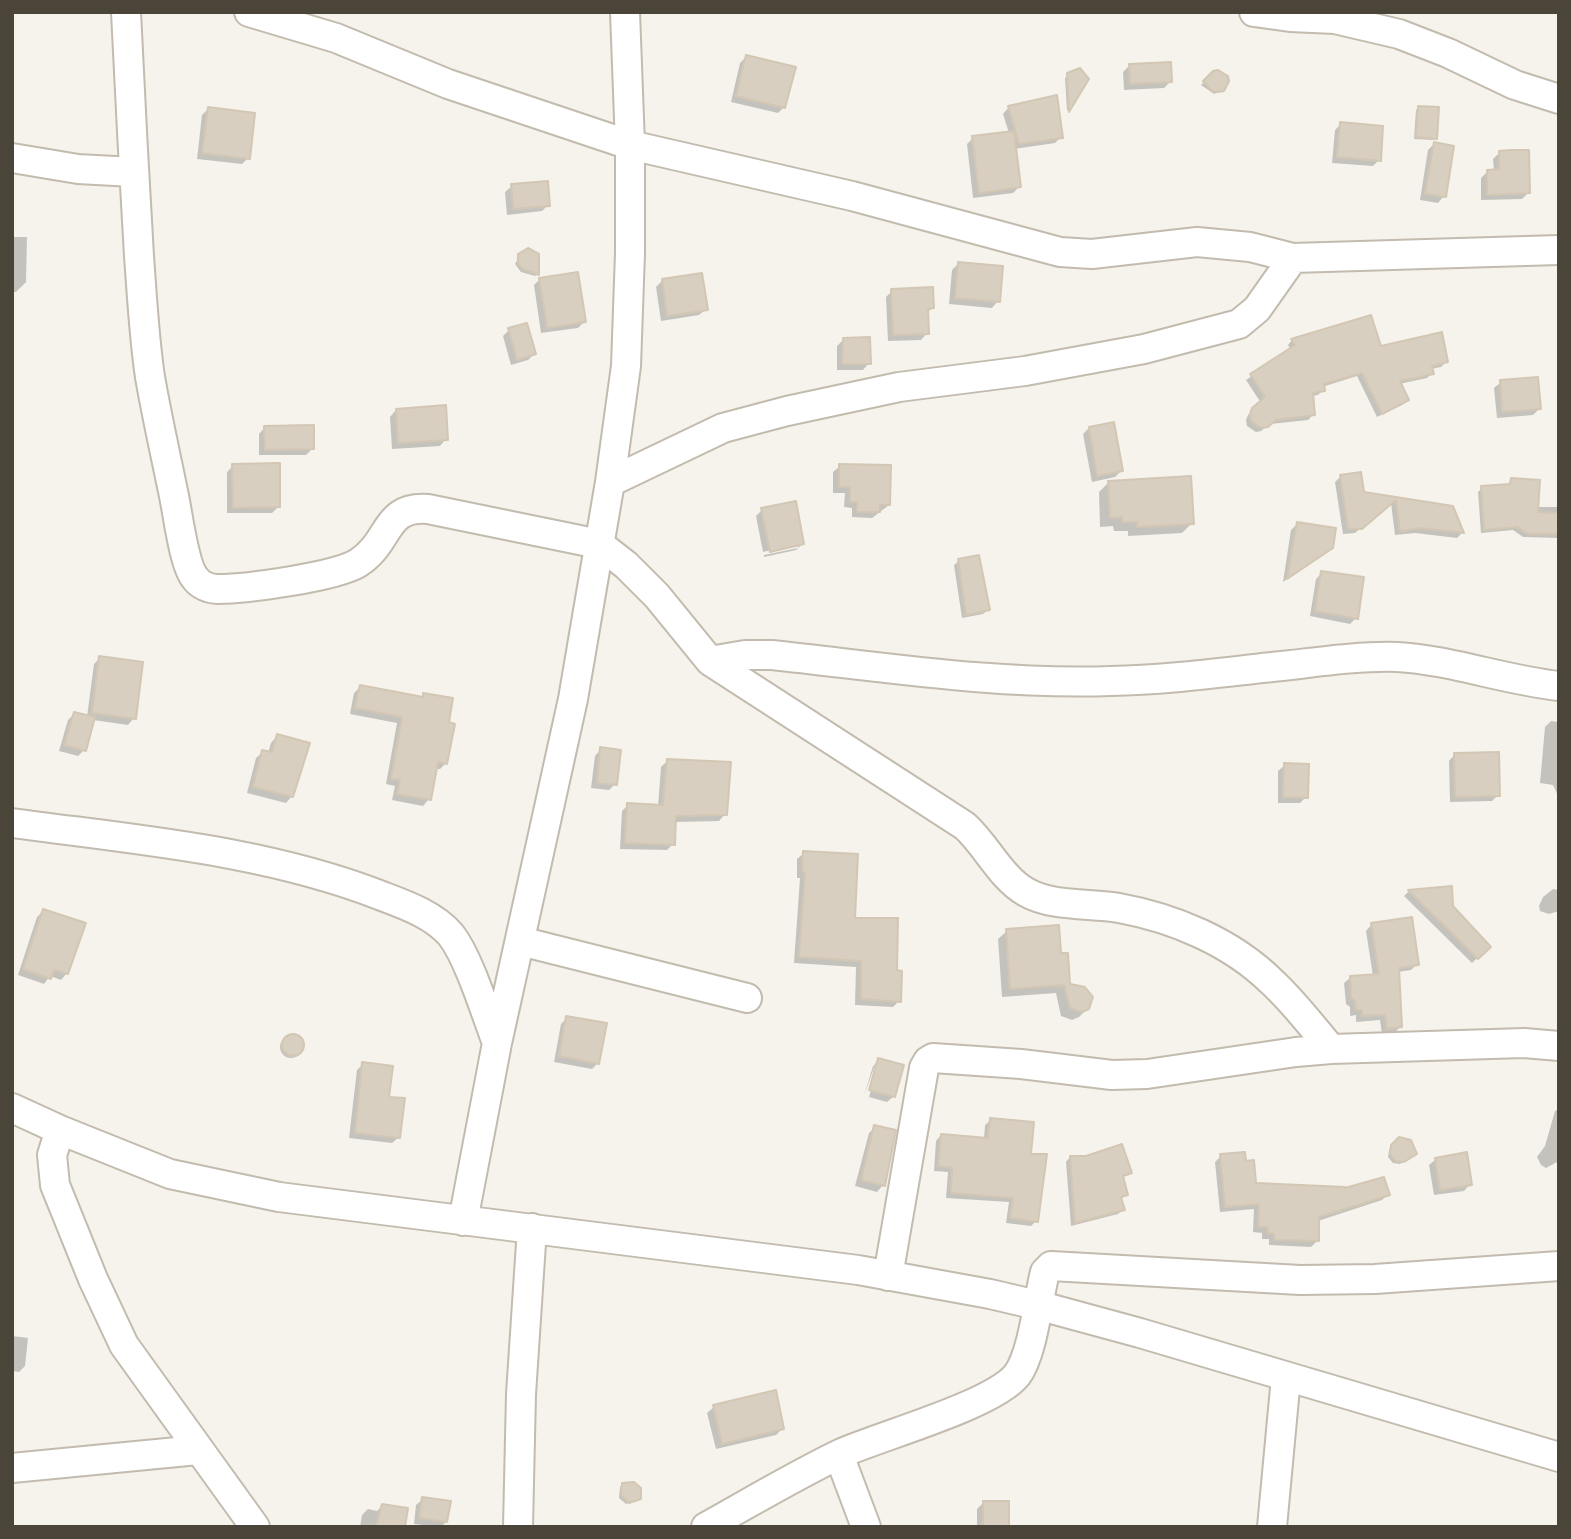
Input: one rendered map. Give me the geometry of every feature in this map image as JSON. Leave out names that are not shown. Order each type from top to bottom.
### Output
[{"type":"street","points":[[126,12],[133,173],[150,377],[193,577],[206,587],[218,589],[269,584],[335,572],[356,564],[376,548],[394,519],[413,508],[599,544],[626,565],[657,596],[710,661],[964,826],[979,839],[1009,881],[1024,891],[1049,900],[1105,906],[1160,918],[1209,938],[1250,962],[1291,1001],[1331,1049]]},
{"type":"street","points":[[249,12],[336,38],[448,84],[630,145],[852,196],[1060,252],[1077,255],[1197,242],[1250,247],[1293,258],[1559,250]]},
{"type":"street","points":[[463,1221],[497,1042],[573,699],[610,482],[626,366],[630,145],[625,12]]},
{"type":"street","points":[[1254,12],[1335,19],[1399,34],[1448,53],[1515,85],[1559,99]]},
{"type":"street","points":[[12,158],[78,169],[133,173]]},
{"type":"street","points":[[610,482],[723,428],[786,411],[899,387],[1025,371],[1144,349],[1240,324],[1257,309],[1293,258]]},
{"type":"street","points":[[710,661],[745,655],[772,655],[964,677],[1045,683],[1182,677],[1325,661],[1396,657],[1427,660],[1522,682],[1559,686]]},
{"type":"street","points":[[12,823],[237,856],[348,882],[404,904],[432,919],[451,936],[463,957],[497,1042]]},
{"type":"street","points":[[520,941],[747,998]]},
{"type":"street","points":[[888,1276],[924,1068],[928,1060],[938,1057],[1112,1074],[1147,1074],[1331,1049],[1524,1043],[1559,1046]]},
{"type":"street","points":[[12,1108],[170,1174],[220,1186],[279,1197],[888,1276],[1037,1304],[1559,1457]]},
{"type":"street","points":[[60,1130],[52,1155],[55,1185],[93,1279],[124,1345],[255,1527]]},
{"type":"street","points":[[518,1527],[521,1394],[532,1228]]},
{"type":"street","points":[[706,1527],[839,1455],[988,1396],[1017,1376],[1027,1356],[1047,1268],[1056,1266],[1300,1280],[1375,1279],[1559,1266]]},
{"type":"street","points":[[1272,1527],[1286,1377]]},
{"type":"street","points":[[12,1468],[198,1450]]},
{"type":"street","points":[[839,1455],[866,1527]]},
{"type":"building","points":[[746,55],[796,67],[785,108],[736,96]]},
{"type":"building","points":[[1171,62],[1172,82],[1130,84],[1129,64]]},
{"type":"building","points":[[1080,68],[1089,79],[1069,112],[1067,73]]},
{"type":"building","points":[[1218,70],[1228,76],[1229,81],[1224,91],[1218,92],[1212,91],[1203,81],[1213,71]]},
{"type":"building","points":[[1057,95],[1063,138],[1019,144],[1008,106]]},
{"type":"building","points":[[1418,106],[1439,107],[1437,139],[1416,137]]},
{"type":"building","points":[[208,107],[255,113],[250,159],[202,153]]},
{"type":"building","points":[[1340,122],[1383,126],[1381,161],[1337,157]]},
{"type":"building","points":[[1014,131],[1021,187],[979,193],[972,136]]},
{"type":"building","points":[[1434,142],[1454,146],[1446,197],[1425,194]]},
{"type":"building","points":[[1529,150],[1530,193],[1487,195],[1487,170],[1499,169],[1499,151]]},
{"type":"building","points":[[548,181],[550,206],[513,209],[511,184]]},
{"type":"building","points":[[528,248],[539,254],[539,275],[523,269],[518,264],[518,254]]},
{"type":"building","points":[[958,262],[1003,266],[1000,302],[955,298]]},
{"type":"building","points":[[578,272],[586,322],[547,328],[539,278]]},
{"type":"building","points":[[702,273],[708,310],[667,316],[662,279]]},
{"type":"building","points":[[933,287],[934,308],[928,309],[929,334],[893,335],[891,289]]},
{"type":"building","points":[[1371,315],[1381,346],[1442,332],[1448,362],[1432,366],[1434,374],[1400,381],[1409,400],[1382,414],[1362,373],[1324,384],[1325,391],[1313,393],[1315,415],[1276,420],[1268,427],[1262,428],[1251,421],[1252,408],[1265,397],[1250,374],[1295,345],[1291,339]]},
{"type":"building","points":[[527,323],[536,354],[517,360],[508,328]]},
{"type":"building","points":[[870,337],[871,364],[842,364],[843,338]]},
{"type":"building","points":[[1538,377],[1541,409],[1502,412],[1500,380]]},
{"type":"building","points":[[446,405],[448,440],[398,443],[396,409]]},
{"type":"building","points":[[1114,422],[1123,471],[1097,476],[1089,427]]},
{"type":"building","points":[[314,425],[314,449],[265,450],[264,426]]},
{"type":"building","points":[[280,463],[280,507],[233,508],[232,464]]},
{"type":"building","points":[[839,464],[891,465],[890,505],[880,505],[880,512],[857,512],[857,502],[850,502],[850,487],[839,487]]},
{"type":"building","points":[[1361,472],[1364,492],[1453,506],[1464,533],[1422,528],[1400,531],[1396,500],[1362,529],[1348,529],[1340,475]]},
{"type":"building","points":[[1191,476],[1194,524],[1137,527],[1137,522],[1123,522],[1122,517],[1110,518],[1108,481]]},
{"type":"building","points":[[1511,478],[1540,480],[1538,512],[1559,513],[1559,534],[1528,534],[1517,527],[1484,530],[1481,486],[1510,484]]},
{"type":"building","points":[[796,501],[804,544],[770,552],[761,508]]},
{"type":"building","points":[[1297,522],[1336,528],[1333,548],[1287,579]]},
{"type":"building","points":[[979,555],[990,610],[966,615],[958,559]]},
{"type":"building","points":[[1321,571],[1364,577],[1358,619],[1315,611]]},
{"type":"building","points":[[99,656],[143,662],[136,719],[92,713]]},
{"type":"building","points":[[360,685],[423,697],[423,693],[453,698],[449,722],[455,724],[447,764],[438,762],[431,800],[397,794],[400,780],[391,779],[402,717],[355,708]]},
{"type":"building","points":[[74,712],[95,717],[86,751],[64,745]]},
{"type":"building","points":[[277,734],[310,743],[293,797],[253,787],[262,750],[272,752]]},
{"type":"building","points":[[600,747],[621,750],[617,785],[597,783]]},
{"type":"building","points":[[1499,752],[1500,796],[1455,797],[1454,753]]},
{"type":"building","points":[[667,759],[731,762],[727,815],[676,816],[675,845],[625,843],[627,803],[663,805]]},
{"type":"building","points":[[1284,763],[1309,764],[1308,798],[1283,797]]},
{"type":"building","points":[[803,851],[858,854],[855,918],[898,918],[897,970],[902,971],[901,1002],[861,999],[861,961],[799,957],[805,872],[802,872]]},
{"type":"building","points":[[1452,886],[1453,906],[1491,947],[1478,959],[1408,890]]},
{"type":"building","points":[[43,909],[86,923],[68,974],[54,970],[51,979],[23,969]]},
{"type":"building","points":[[1412,917],[1419,965],[1399,968],[1402,1027],[1387,1029],[1385,1015],[1362,1016],[1362,1010],[1356,1010],[1355,1001],[1351,998],[1350,976],[1379,974],[1371,923]]},
{"type":"building","points":[[1059,925],[1061,953],[1068,953],[1070,984],[1085,987],[1093,997],[1089,1009],[1082,1012],[1070,1008],[1064,985],[1010,989],[1006,929]]},
{"type":"building","points":[[566,1016],[607,1023],[599,1064],[559,1056]]},
{"type":"building","points":[[293,1034],[301,1037],[304,1045],[301,1053],[293,1056],[285,1053],[282,1045],[285,1037]]},
{"type":"building","points":[[878,1058],[904,1065],[895,1097],[869,1090]]},
{"type":"building","points":[[362,1062],[393,1066],[389,1097],[405,1098],[400,1138],[355,1133]]},
{"type":"building","points":[[990,1118],[1034,1122],[1031,1154],[1047,1154],[1038,1222],[1010,1218],[1013,1198],[951,1193],[952,1168],[938,1166],[941,1134],[988,1138]]},
{"type":"building","points":[[874,1125],[896,1130],[885,1186],[861,1180]]},
{"type":"building","points":[[1399,1137],[1411,1140],[1417,1154],[1404,1162],[1395,1161],[1390,1154],[1391,1145]]},
{"type":"building","points":[[1122,1144],[1132,1173],[1123,1176],[1128,1195],[1121,1197],[1125,1210],[1075,1223],[1070,1156],[1086,1156]]},
{"type":"building","points":[[1245,1152],[1246,1161],[1254,1160],[1256,1183],[1345,1188],[1384,1177],[1390,1195],[1319,1217],[1319,1241],[1274,1240],[1274,1234],[1267,1233],[1268,1227],[1258,1227],[1259,1204],[1225,1207],[1220,1154]]},
{"type":"building","points":[[1467,1152],[1472,1185],[1440,1190],[1435,1158]]},
{"type":"building","points":[[776,1390],[784,1429],[722,1444],[713,1405]]},
{"type":"building","points":[[634,1482],[641,1488],[641,1499],[629,1503],[621,1495],[622,1483]]},
{"type":"building","points":[[422,1497],[451,1501],[447,1522],[419,1518]]},
{"type":"building","points":[[983,1501],[1009,1501],[1009,1527],[983,1527]]},
{"type":"building","points":[[382,1504],[408,1508],[405,1527],[376,1527]]}]
